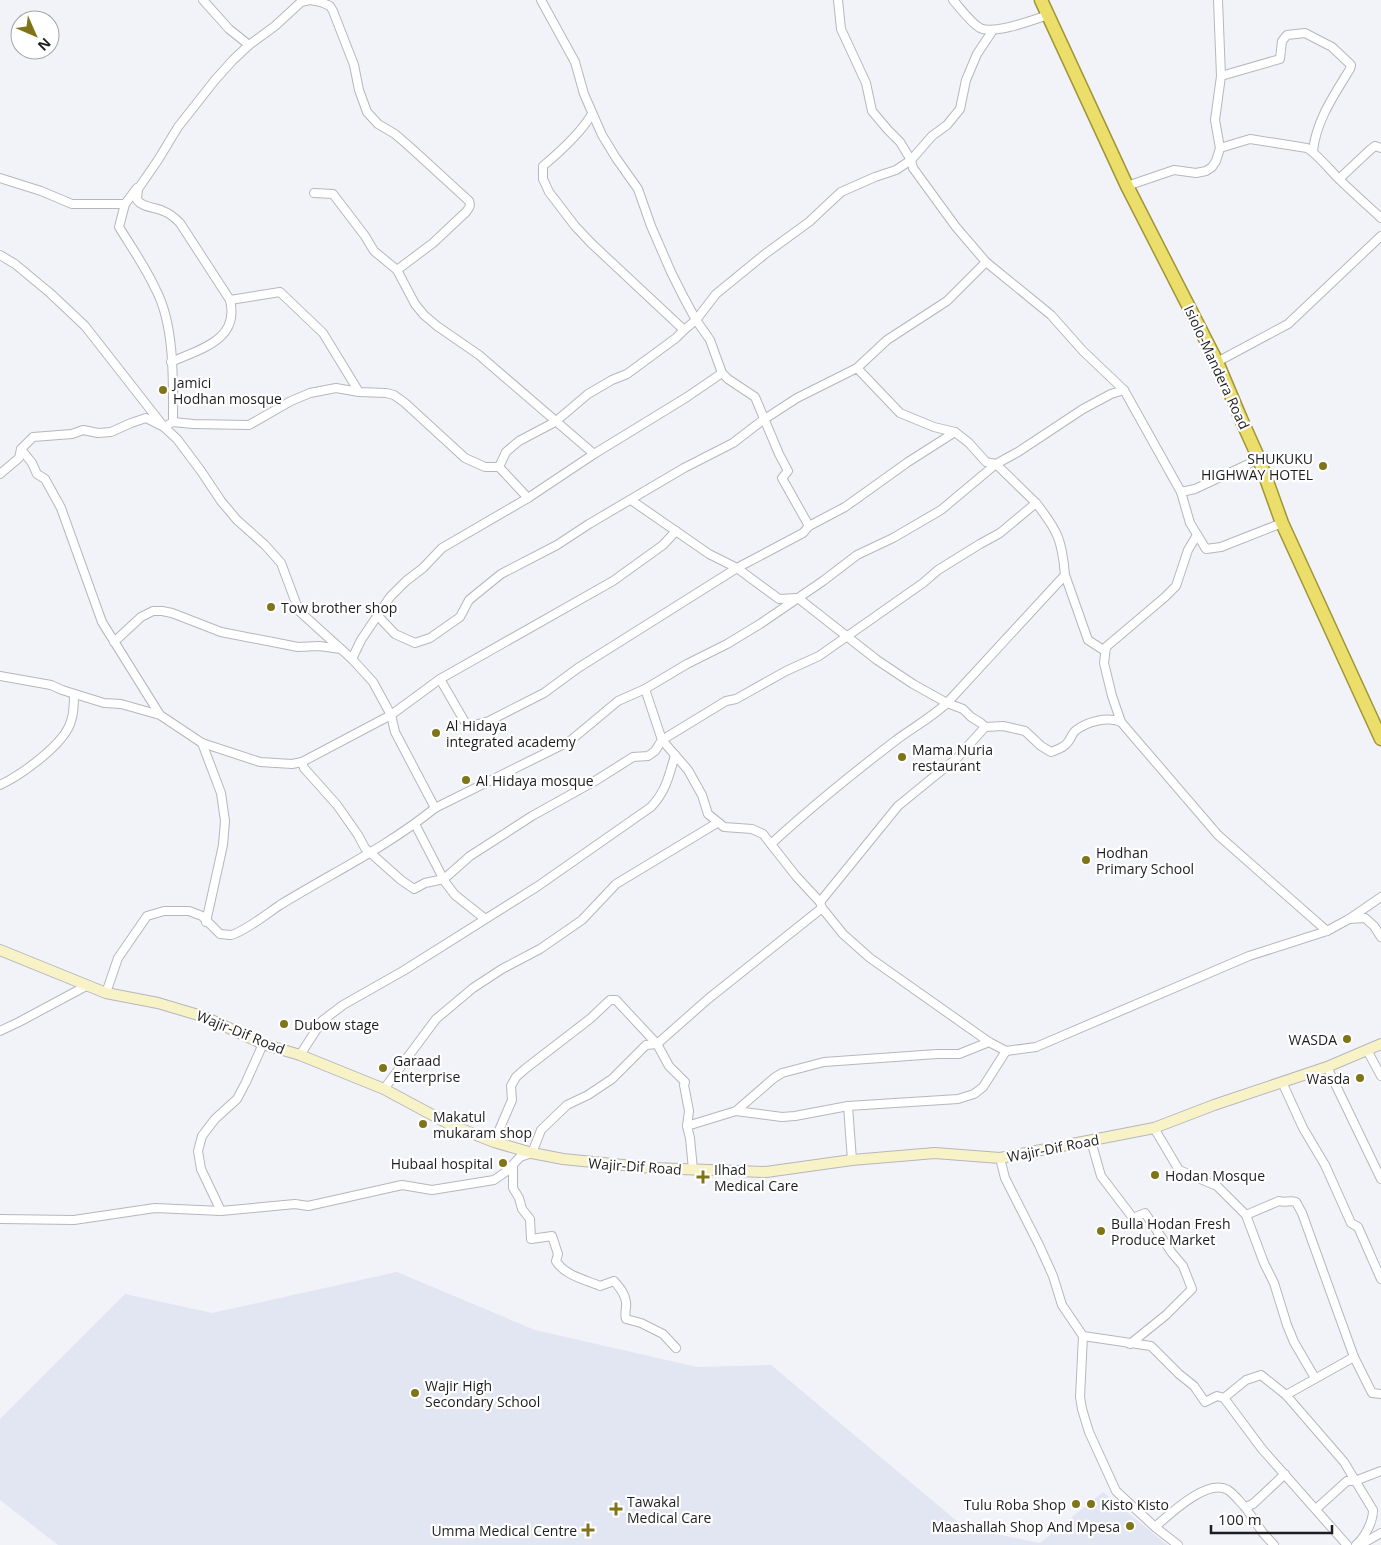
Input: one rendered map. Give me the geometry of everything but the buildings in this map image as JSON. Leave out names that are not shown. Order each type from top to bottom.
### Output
[{"type":"highway","name":"Isiolo-Mandera Road","points":[[1041,0],[1127,186],[1217,362],[1259,459],[1282,523],[1381,739]]},
{"type":"main road","name":"Wajir-Dif Road","points":[[0,950],[88,984],[106,993],[158,1004],[205,1017],[264,1044],[300,1054],[384,1089],[451,1124],[494,1142],[532,1153],[598,1164],[692,1170],[766,1172],[852,1160],[935,1153],[1000,1158],[1154,1128],[1214,1105],[1327,1067],[1381,1044]]},
{"type":"street","points":[[203,0],[229,30],[249,45]]},
{"type":"street","points":[[171,362],[218,340],[231,323],[232,310],[230,300],[180,223],[164,211],[140,204],[137,200],[138,189],[178,127],[215,80],[249,45],[275,26],[301,2],[310,0],[321,2],[330,6],[334,11],[354,65],[359,90],[367,112],[378,124],[395,134],[410,147],[469,201],[470,207],[466,212],[433,243],[398,270]]},
{"type":"street","points":[[541,0],[576,62],[584,94],[592,114],[616,158],[638,189],[651,226],[671,272],[696,320],[710,340],[722,373],[755,397],[778,454],[788,471],[782,478],[809,526]]},
{"type":"street","points":[[838,0],[841,29],[866,83],[872,111],[900,142],[911,160],[913,168],[986,262],[1051,315],[1083,351],[1124,390],[1181,492],[1190,524],[1206,550],[1221,547],[1282,523]]},
{"type":"street","points":[[954,0],[973,22],[982,29],[993,30],[1048,15]]},
{"type":"street","points":[[1127,186],[1174,170],[1196,173],[1206,171],[1212,167],[1220,148],[1215,120],[1221,76],[1218,0]]},
{"type":"street","points":[[499,467],[506,452],[518,441],[555,422],[588,394],[612,380],[627,374],[676,338],[696,320],[716,294],[765,254],[809,222],[841,192],[896,170],[911,160],[932,136],[947,125],[960,109],[966,80],[977,54],[993,30]]},
{"type":"street","points":[[1221,76],[1280,59],[1282,41],[1287,35],[1305,33],[1332,47],[1351,65],[1327,106],[1314,141],[1313,151]]},
{"type":"street","points":[[592,114],[560,152],[543,166],[543,179],[549,192],[590,243],[684,330]]},
{"type":"street","points":[[1220,148],[1250,139],[1307,148],[1313,151],[1339,179],[1381,218]]},
{"type":"street","points":[[1339,179],[1375,146],[1381,148]]},
{"type":"street","points":[[158,160],[125,204],[119,227],[157,291],[167,320],[171,362],[173,422]]},
{"type":"street","points":[[0,178],[41,191],[72,204],[125,204]]},
{"type":"street","points":[[314,193],[333,194],[374,251],[398,270],[424,315],[479,355],[594,454]]},
{"type":"street","points":[[1217,362],[1288,324],[1381,236]]},
{"type":"street","points":[[0,255],[15,264],[50,293],[85,326],[164,427],[177,440],[221,501],[237,520],[265,545],[280,563],[300,611],[352,659],[372,682],[391,714],[395,732],[435,808]]},
{"type":"street","points":[[378,616],[395,634],[414,643],[430,638],[460,617],[469,600],[501,574],[557,545],[684,468],[733,443],[763,420],[797,398],[857,368],[887,340],[947,301],[986,262]]},
{"type":"street","points":[[230,300],[280,292],[286,296],[323,333],[358,392]]},
{"type":"street","points":[[857,368],[900,413],[934,427],[955,432],[969,443],[986,462],[996,464],[1036,503],[1051,522],[1058,536],[1063,550],[1065,575],[1088,640],[1105,651]]},
{"type":"street","points":[[352,659],[361,640],[390,597],[423,568],[442,548],[528,498],[722,373]]},
{"type":"street","points":[[164,427],[173,422],[249,425],[291,401],[310,393],[336,388],[358,392],[386,393],[394,396],[431,426],[465,458],[485,467],[499,467],[528,498]]},
{"type":"street","points":[[106,993],[118,958],[147,916],[164,911],[189,911],[202,916],[220,934],[231,934],[242,930],[371,853],[415,824],[435,808],[570,741],[618,701],[645,689],[760,624],[857,555],[893,538],[942,510],[996,464],[1018,452],[1083,409],[1110,394],[1124,390]]},
{"type":"street","points":[[0,474],[19,458],[21,449],[33,438],[72,434],[83,430],[98,433],[111,432],[146,418],[164,427]]},
{"type":"street","points":[[440,679],[466,724],[471,726],[489,721],[513,710],[544,693],[578,668],[737,568],[803,534],[809,526],[845,507],[908,462],[955,432]]},
{"type":"street","points":[[21,449],[32,463],[37,474],[45,479],[61,508],[102,622],[160,715]]},
{"type":"street","points":[[1181,492],[1195,489],[1259,459]]},
{"type":"street","points":[[631,500],[709,554],[737,568],[779,599],[798,598],[877,660],[913,684],[947,703],[963,709],[985,726],[1003,726],[1025,731],[1041,746],[1051,752],[1063,748],[1074,732],[1088,724],[1109,719],[1121,722]]},
{"type":"street","points":[[302,762],[304,768],[337,805],[365,848],[401,880],[414,889],[425,883],[444,879],[470,856],[532,816],[595,781],[633,757],[648,756],[655,751],[662,740],[726,701],[736,699],[786,671],[819,656],[908,592],[924,583],[938,570],[1000,533],[1036,503]]},
{"type":"street","points":[[0,676],[51,685],[104,703],[121,704],[160,715],[202,743],[260,762],[292,764],[302,762],[391,714],[440,679],[613,581],[663,545],[676,531]]},
{"type":"street","points":[[1197,535],[1188,550],[1176,586],[1110,642],[1105,651],[1104,663],[1112,696],[1121,722],[1218,835],[1327,931]]},
{"type":"street","points":[[772,844],[830,791],[947,703],[1065,575]]},
{"type":"street","points":[[114,642],[141,617],[153,611],[162,610],[221,632],[291,646],[319,646],[341,649]]},
{"type":"street","points":[[645,689],[662,740],[688,770],[702,795],[708,814],[718,823],[729,828],[752,829],[763,834],[843,934],[870,958],[989,1042],[1006,1051],[1036,1047],[1249,956],[1327,931],[1349,919],[1381,897]]},
{"type":"street","points":[[0,785],[55,747],[71,722],[74,694]]},
{"type":"street","points":[[0,1219],[74,1220],[154,1208],[221,1211],[295,1204],[308,1206],[402,1185],[432,1190],[494,1180],[514,1165],[520,1157],[532,1153],[541,1130],[567,1105],[588,1095],[612,1079],[646,1046],[657,1044],[821,905],[898,806],[958,757],[985,726]]},
{"type":"street","points":[[202,743],[221,793],[226,821],[223,845],[206,922]]},
{"type":"street","points":[[300,1054],[322,1021],[343,1005],[538,886],[651,807],[661,796],[667,783],[675,755]]},
{"type":"street","points":[[384,1089],[436,1019],[473,988],[502,969],[540,949],[582,920],[616,884],[718,823]]},
{"type":"street","points":[[415,824],[444,879],[455,895],[484,918]]},
{"type":"street","points":[[1349,919],[1365,918],[1374,926],[1381,937]]},
{"type":"street","points":[[0,1031],[88,984]]},
{"type":"street","points":[[494,1142],[512,1100],[511,1086],[516,1077],[525,1068],[592,1018],[610,1000],[616,1000],[657,1044],[670,1066],[685,1082],[689,1111],[687,1126],[690,1138],[692,1170]]},
{"type":"street","points":[[687,1126],[736,1111],[774,1078],[824,1062],[959,1054],[989,1042]]},
{"type":"street","points":[[221,1211],[201,1168],[198,1151],[202,1136],[215,1119],[236,1099],[264,1044]]},
{"type":"street","points":[[1367,1050],[1381,1076]]},
{"type":"street","points":[[736,1111],[782,1117],[848,1106],[958,1099],[974,1094],[983,1087],[1006,1051]]},
{"type":"street","points":[[1327,1067],[1381,1179]]},
{"type":"street","points":[[1282,1082],[1303,1128],[1325,1165],[1351,1223],[1358,1227],[1381,1279]]},
{"type":"street","points":[[848,1106],[852,1160]]},
{"type":"street","points":[[1154,1128],[1179,1170],[1217,1186],[1246,1215],[1264,1263],[1274,1283],[1294,1342],[1315,1378]]},
{"type":"street","points":[[1091,1141],[1101,1176],[1133,1218],[1145,1213],[1172,1254],[1183,1266],[1192,1289],[1166,1315],[1130,1344]]},
{"type":"street","points":[[1000,1158],[1005,1178],[1039,1245],[1062,1305],[1084,1336],[1080,1398],[1082,1409],[1116,1491],[1154,1527],[1178,1545]]},
{"type":"street","points":[[514,1165],[513,1188],[520,1198],[522,1209],[530,1218],[531,1239],[552,1236],[558,1254],[556,1261],[560,1267],[574,1275],[600,1286],[614,1281],[622,1290],[626,1302],[626,1319],[641,1323],[663,1334],[676,1348]]},
{"type":"street","points":[[1246,1215],[1279,1201],[1290,1200],[1296,1202],[1302,1213],[1354,1357],[1372,1393],[1381,1394]]},
{"type":"street","points":[[1084,1336],[1151,1346],[1194,1386],[1205,1402],[1217,1396],[1224,1398],[1262,1449],[1347,1545]]},
{"type":"street","points":[[1286,1395],[1354,1357]]},
{"type":"street","points":[[1224,1398],[1246,1380],[1261,1374],[1286,1395],[1344,1462],[1373,1510],[1373,1517],[1358,1545]]},
{"type":"street","points":[[1316,1509],[1346,1481],[1355,1482],[1381,1471]]},
{"type":"street","points":[[1245,1507],[1253,1504],[1285,1474]]},
{"type":"street","points":[[1154,1527],[1192,1497],[1210,1488],[1228,1490],[1245,1507],[1263,1534],[1274,1545]]},
{"type":"street","points":[[1358,1545],[1381,1533]]},
{"type":"shaded area","name":"Wajir High Secondary School","points":[[397,1272],[535,1330],[697,1367],[771,1365],[965,1528],[1040,1543],[1103,1492],[1167,1545],[58,1545],[0,1500],[0,1419],[125,1294],[212,1313]]},
{"type":"place","name":"Jamici Hodhan mosque","points":[[163,390]]},
{"type":"place","name":"SHUKUKU HIGHWAY HOTEL","points":[[1323,466]]},
{"type":"place","name":"Tow brother shop","points":[[271,607]]},
{"type":"place","name":"Al Hidaya integrated academy","points":[[436,733]]},
{"type":"place","name":"Mama Nuria restaurant","points":[[902,757]]},
{"type":"place","name":"Al Hidaya mosque","points":[[466,780]]},
{"type":"place","name":"Hodhan Primary School","points":[[1086,860]]},
{"type":"place","name":"Dubow stage","points":[[284,1024]]},
{"type":"place","name":"WASDA","points":[[1347,1039]]},
{"type":"place","name":"Garaad Enterprise","points":[[383,1068]]},
{"type":"place","name":"Wasda","points":[[1360,1078]]},
{"type":"place","name":"Makatul mukaram shop","points":[[423,1124]]},
{"type":"place","name":"Hubaal hospital","points":[[503,1163]]},
{"type":"place","name":"Hodan Mosque","points":[[1155,1175]]},
{"type":"place","name":"Ilhad Medical Care","points":[[703,1177]]},
{"type":"place","name":"Bulla Hodan Fresh Produce Market","points":[[1101,1231]]},
{"type":"place","name":"Wajir High Secondary School","points":[[415,1393]]},
{"type":"place","name":"Tulu Roba Shop","points":[[1076,1504]]},
{"type":"place","name":"Kisto Kisto","points":[[1091,1504]]},
{"type":"place","name":"Tawakal Medical Care","points":[[616,1509]]},
{"type":"place","name":"Maashallah Shop And Mpesa","points":[[1130,1526]]},
{"type":"place","name":"Umma Medical Centre","points":[[588,1530]]}]
